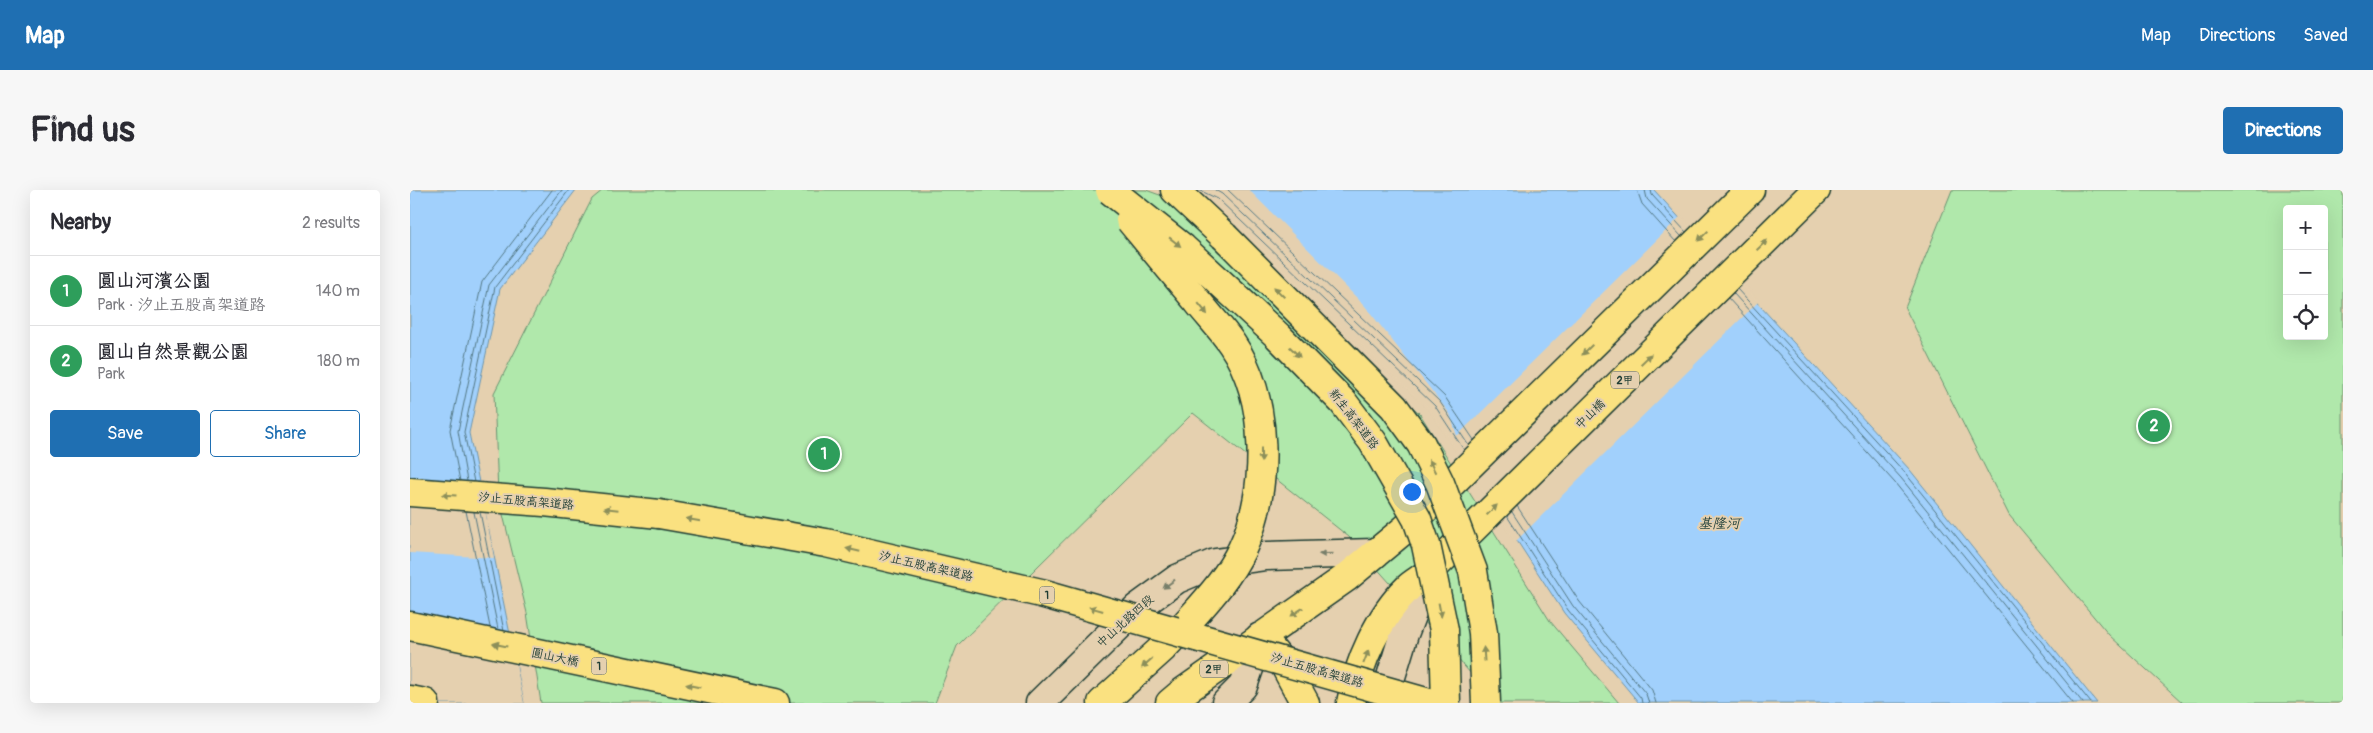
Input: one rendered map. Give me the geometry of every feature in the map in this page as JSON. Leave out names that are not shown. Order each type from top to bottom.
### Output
[{"type":"main road","points":[[1102,703],[1163,648],[1220,587],[1243,548],[1253,518],[1260,484],[1262,457],[1260,425],[1252,386],[1232,344],[1105,190]]},
{"type":"main road","name":"新生高架道路","points":[[1110,190],[1183,248],[1278,336],[1343,402],[1373,442],[1417,519],[1426,545],[1444,630],[1446,703]]},
{"type":"main road","points":[[1175,190],[1224,236],[1394,407],[1421,444],[1440,483],[1473,571],[1483,633],[1486,703]]},
{"type":"main road","name":"2甲","points":[[1170,703],[1260,637],[1347,577],[1405,529],[1750,190]]},
{"type":"main road","name":"中山橋","points":[[1430,571],[1816,190]]},
{"type":"main road","name":"汐止五股高架道路","points":[[410,492],[544,502],[659,514],[826,544],[1041,593],[1429,703]]},
{"type":"main road","name":"2甲","points":[[1352,703],[1354,688],[1370,648],[1387,614],[1408,587],[1430,571]]},
{"type":"main road","name":"圓山大橋","points":[[416,627],[775,703]]},
{"type":"main road","points":[[1260,637],[1285,666],[1305,703]]},
{"type":"main road","points":[[410,700],[425,703]]},
{"type":"lane","name":"中山北路四段","points":[[1040,703],[1137,608],[1177,579],[1215,563],[1266,556],[1375,554]]},
{"type":"lane","points":[[1384,703],[1404,634],[1430,571]]},
{"type":"lane","points":[[1226,703],[1243,686],[1260,637]]},
{"type":"green space","points":[[603,190],[1146,190],[1209,213],[1420,414],[1550,621],[1619,703],[1497,703],[1349,537],[1193,413],[957,646],[935,703],[541,703],[527,613],[498,494],[494,393],[592,199]]},
{"type":"green space","points":[[1952,190],[2343,190],[2343,703],[2183,703],[2109,635],[2009,515],[1905,308]]},
{"type":"water","points":[[410,190],[576,190],[500,289],[469,433],[524,703],[410,703]]},
{"type":"water","name":"基隆河","points":[[1187,190],[1654,190],[1910,470],[2097,703],[1639,703],[1564,613],[1432,410],[1214,202]]},
{"type":"pier","points":[[1185,190],[1249,190],[1365,306],[1450,414],[1457,436],[1681,216],[1759,301],[1515,542],[1430,411],[1212,204]]},
{"type":"pier","points":[[410,499],[483,499],[494,558],[410,553]]},
{"type":"pier","points":[[410,615],[510,636],[524,703],[410,703]]},
{"type":"place","name":"圓山自然景觀公園","points":[[2154,426]]},
{"type":"place","name":"圓山河濱公園","points":[[824,454]]}]
